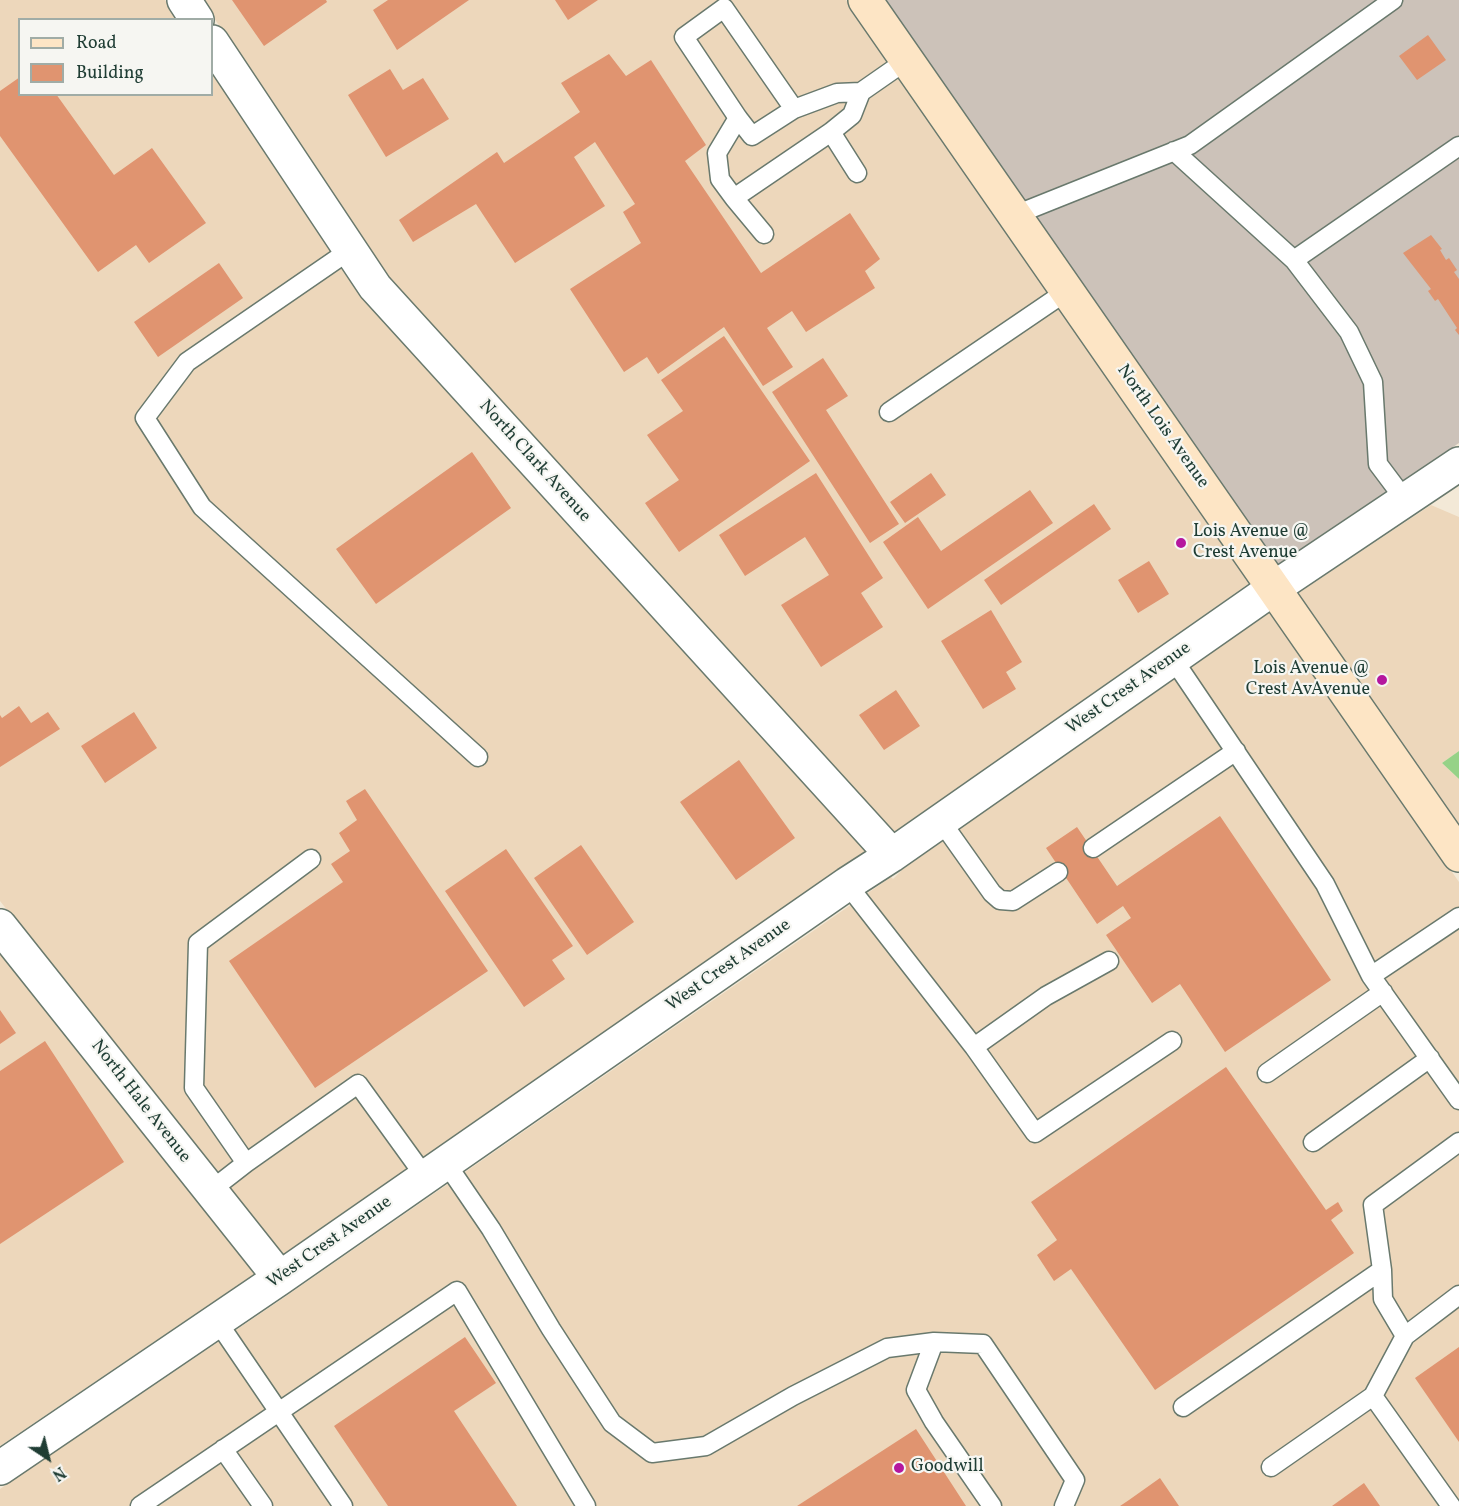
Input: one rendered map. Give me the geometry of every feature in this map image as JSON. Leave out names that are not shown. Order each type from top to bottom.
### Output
[{"type":"street","points":[[184,0],[196,18]]},
{"type":"street","name":"North Lois Avenue","points":[[865,0],[1459,855]]},
{"type":"street","name":"North Clark Avenue","points":[[213,43],[375,288],[892,855]]},
{"type":"street","name":"West Crest Avenue","points":[[0,1468],[436,1171],[1274,588],[1459,464]]},
{"type":"street","name":"North Hale Avenue","points":[[0,926],[280,1278]]},
{"type":"lane","points":[[1014,215],[1190,145],[1393,0]]},
{"type":"lane","points":[[794,109],[724,8],[684,37],[752,136],[794,109],[837,93],[861,92],[907,60]]},
{"type":"lane","points":[[734,198],[831,132],[852,115],[861,92]]},
{"type":"lane","points":[[738,118],[717,153],[720,179],[764,234]]},
{"type":"lane","points":[[831,132],[858,173]]},
{"type":"lane","points":[[1294,260],[1459,146]]},
{"type":"lane","points":[[1174,151],[1294,260],[1349,332],[1373,382],[1378,464],[1405,500]]},
{"type":"lane","points":[[351,250],[187,362],[145,418],[202,507],[478,757]]},
{"type":"lane","points":[[889,412],[1067,291]]},
{"type":"lane","points":[[1173,659],[1325,884],[1371,976],[1459,1100]]},
{"type":"lane","points":[[1093,848],[1236,751]]},
{"type":"lane","points":[[941,821],[1000,900],[1013,901],[1058,872]]},
{"type":"lane","points":[[246,1163],[194,1088],[198,943],[311,859]]},
{"type":"lane","points":[[847,884],[974,1047],[1035,1133],[1172,1041]]},
{"type":"lane","points":[[1371,976],[1459,917]]},
{"type":"lane","points":[[974,1047],[1046,996],[1109,961]]},
{"type":"lane","points":[[1267,1073],[1383,992]]},
{"type":"lane","points":[[1313,1142],[1430,1058]]},
{"type":"lane","points":[[210,1191],[358,1084],[491,1229],[551,1329],[612,1423],[652,1453],[706,1446],[793,1396],[887,1348],[934,1342],[983,1344],[1075,1480],[1064,1506]]},
{"type":"lane","points":[[1405,1336],[1383,1299],[1382,1270],[1373,1205],[1459,1142]]},
{"type":"lane","points":[[1183,1407],[1382,1270]]},
{"type":"lane","points":[[140,1506],[457,1291],[586,1506]]},
{"type":"lane","points":[[1271,1467],[1373,1396],[1405,1336],[1459,1294]]},
{"type":"lane","points":[[217,1321],[343,1506]]},
{"type":"lane","points":[[934,1342],[916,1390],[934,1422],[992,1506]]},
{"type":"lane","points":[[1373,1396],[1451,1506]]},
{"type":"lane","points":[[223,1449],[263,1506]]},
{"type":"shaded area","points":[[0,0],[165,0],[177,18],[18,18],[18,96],[213,96],[213,71],[867,851],[282,1255],[0,901]]},
{"type":"shaded area","points":[[202,0],[846,0],[1251,582],[893,833],[388,278]]},
{"type":"shaded area","points":[[884,0],[1459,0],[1459,443],[1277,565]]},
{"type":"shaded area","points":[[1431,505],[1459,517],[1459,751],[1442,763],[1459,779],[1459,827],[1297,594]]},
{"type":"shaded area","points":[[1271,611],[1459,882],[1459,1506],[0,1506],[0,1489],[279,1301],[891,877],[893,879],[903,869]]},
{"type":"shaded area","points":[[0,951],[256,1273],[0,1446]]},
{"type":"green space","points":[[1459,751],[1459,779],[1442,763]]},
{"type":"building","points":[[232,0],[326,0],[327,2],[264,46]]},
{"type":"building","points":[[388,0],[469,0],[397,50],[373,10]]},
{"type":"building","points":[[555,0],[598,0],[568,20]]},
{"type":"building","points":[[1428,35],[1446,60],[1417,80],[1399,56]]},
{"type":"building","points":[[609,54],[626,76],[651,60],[706,145],[685,161],[761,273],[850,213],[880,259],[865,271],[875,288],[806,332],[792,311],[767,328],[793,367],[763,386],[724,327],[658,374],[647,357],[624,372],[570,289],[641,243],[623,212],[635,204],[595,142],[574,157],[605,206],[515,263],[476,204],[413,242],[399,220],[497,152],[504,163],[580,112],[561,83]]},
{"type":"building","points":[[390,69],[403,90],[423,78],[449,119],[386,157],[348,95]]},
{"type":"building","points":[[18,78],[18,96],[57,96],[114,175],[152,148],[206,223],[149,263],[136,245],[98,272],[0,136],[0,91]]},
{"type":"building","points":[[1431,235],[1442,249],[1440,250],[1446,260],[1449,258],[1457,270],[1454,272],[1459,279],[1459,335],[1438,299],[1435,301],[1428,291],[1431,289],[1403,253]]},
{"type":"building","points":[[219,263],[243,298],[158,357],[134,322]]},
{"type":"building","points":[[724,336],[810,461],[679,552],[645,503],[679,480],[647,435],[683,411],[661,380]]},
{"type":"building","points":[[823,358],[848,396],[826,410],[899,524],[870,543],[772,392]]},
{"type":"building","points":[[472,452],[511,508],[376,604],[336,549]]},
{"type":"building","points":[[816,473],[883,578],[861,593],[883,627],[821,667],[781,605],[829,575],[805,537],[745,576],[719,535]]},
{"type":"building","points":[[931,473],[946,495],[905,523],[890,502]]},
{"type":"building","points":[[1030,490],[1053,523],[928,609],[883,542],[918,517],[941,551]]},
{"type":"building","points":[[1094,504],[1111,529],[1001,605],[984,580]]},
{"type":"building","points":[[1149,561],[1169,594],[1138,613],[1118,580]]},
{"type":"building","points":[[991,610],[1022,662],[1006,672],[1016,689],[983,709],[941,641]]},
{"type":"building","points":[[896,690],[920,726],[884,750],[859,715]]},
{"type":"building","points":[[19,706],[31,723],[48,712],[60,729],[0,767],[0,715],[2,718]]},
{"type":"building","points":[[134,712],[157,748],[105,783],[81,746]]},
{"type":"building","points":[[739,760],[795,838],[736,880],[680,802]]},
{"type":"building","points":[[365,789],[488,971],[315,1088],[229,961],[343,882],[331,864],[350,851],[339,833],[357,820],[346,801]]},
{"type":"building","points":[[1220,816],[1331,980],[1225,1052],[1180,984],[1152,1003],[1106,935],[1131,918],[1123,906],[1097,924],[1046,848],[1077,827],[1117,886]]},
{"type":"building","points":[[581,845],[634,922],[587,955],[534,878]]},
{"type":"building","points":[[506,849],[573,946],[552,960],[565,979],[524,1007],[445,891]]},
{"type":"building","points":[[0,1010],[16,1033],[0,1044]]},
{"type":"building","points":[[45,1041],[124,1162],[0,1244],[0,1071]]},
{"type":"building","points":[[1226,1067],[1326,1210],[1338,1202],[1343,1211],[1331,1220],[1354,1253],[1155,1390],[1071,1269],[1054,1281],[1037,1255],[1057,1240],[1031,1202]]},
{"type":"building","points":[[465,1337],[496,1383],[454,1411],[517,1506],[388,1506],[334,1426]]},
{"type":"building","points":[[1459,1347],[1459,1442],[1415,1378]]},
{"type":"building","name":"Goodwill","points":[[916,1429],[966,1506],[797,1506]]},
{"type":"building","points":[[1160,1478],[1179,1506],[1120,1506],[1129,1500]]},
{"type":"building","points":[[1364,1483],[1380,1506],[1332,1506]]},
{"type":"place","name":"Lois Avenue @ Crest Avenue","points":[[1181,543]]},
{"type":"place","name":"Lois Avenue @ Crest AvAvenue","points":[[1382,680]]},
{"type":"place","name":"Goodwill","points":[[899,1468]]}]
